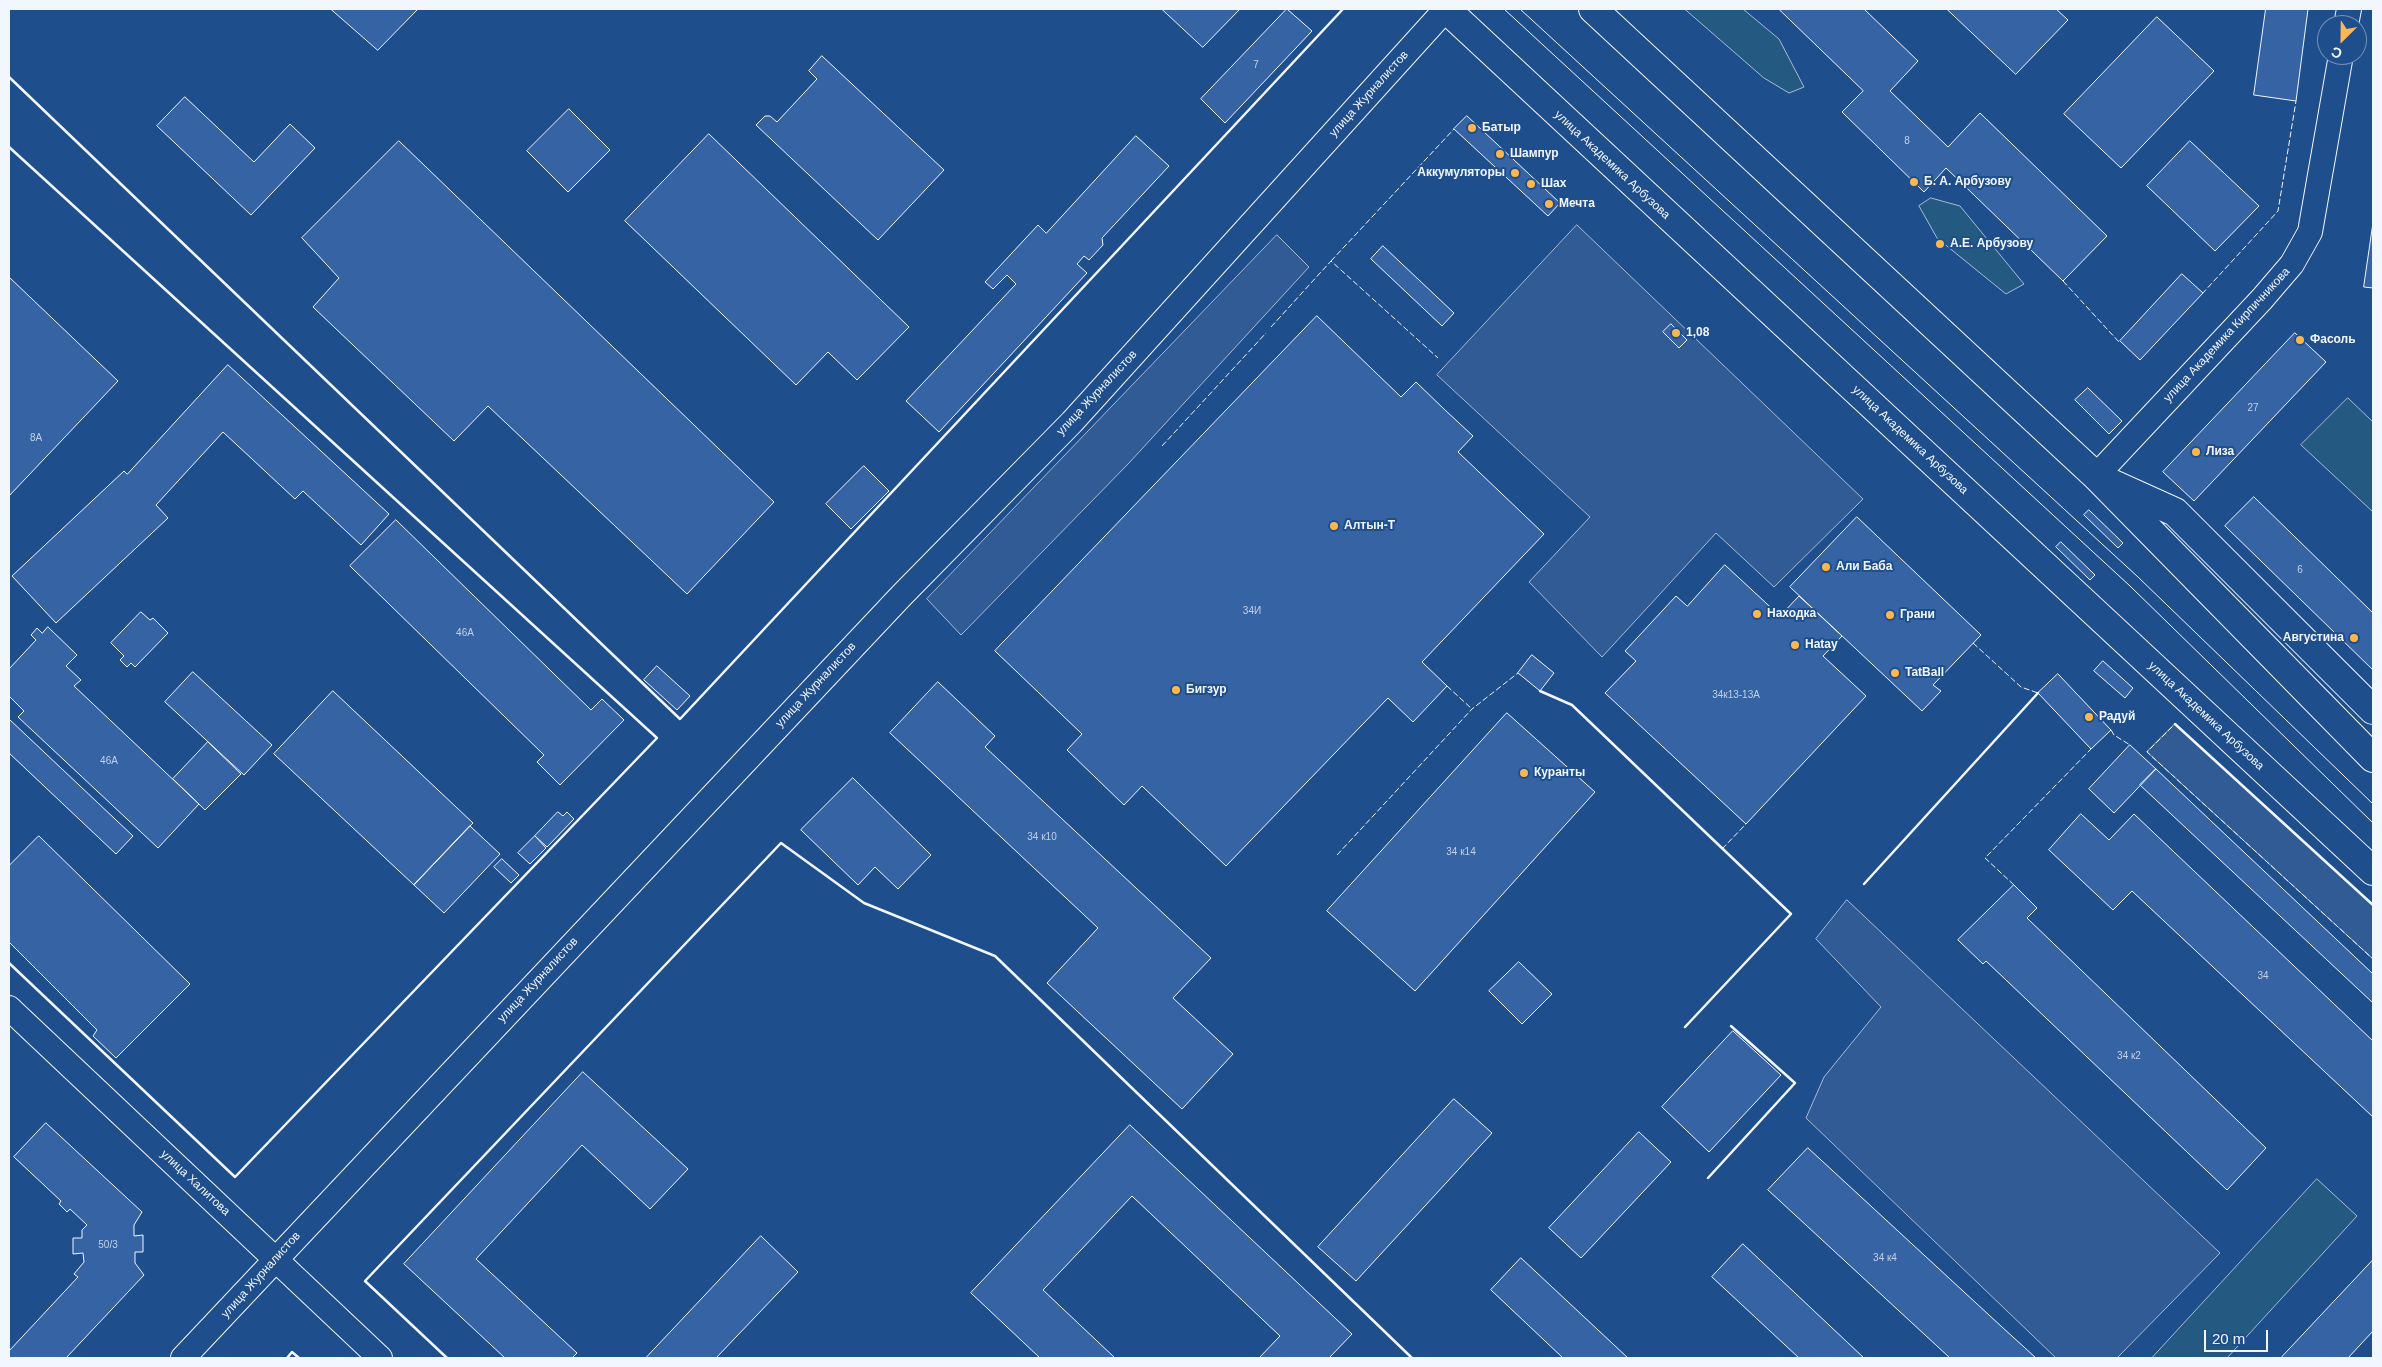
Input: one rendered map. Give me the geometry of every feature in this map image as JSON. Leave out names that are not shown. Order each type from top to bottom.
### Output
[{"type":"main road","name":"улица Академика Арбузова","points":[[1446,9],[2373,872]]},
{"type":"main road","points":[[1593,9],[2096,476],[2373,758]]},
{"type":"main road","points":[[2096,476],[2175,512],[2373,710]]},
{"type":"street","name":"улица Журналистов","points":[[183,1358],[276,1260],[334,1195],[902,595],[1072,422],[1446,9]]},
{"type":"street","name":"улица Академика Кирпичникова","points":[[2096,476],[2262,299],[2292,264],[2310,232],[2339,65]]},
{"type":"street","name":"улица Халитова","points":[[9,1008],[380,1358]]},
{"type":"shaded area","points":[[1685,9],[1743,9],[1779,39],[1804,87],[1789,93],[1764,78]]},
{"type":"shaded area","points":[[1931,198],[1960,206],[2024,284],[2006,294],[1937,238],[1919,206]]},
{"type":"shaded area","points":[[1577,225],[1863,499],[1774,587],[1716,533],[1602,657],[1529,582],[1590,517],[1437,375]]},
{"type":"shaded area","points":[[1277,235],[1309,267],[1129,463],[961,635],[927,599]]},
{"type":"shaded area","points":[[2348,398],[2373,422],[2373,512],[2301,445]]},
{"type":"shaded area","points":[[2175,724],[2373,905],[2373,959],[2147,752]]},
{"type":"shaded area","points":[[1847,900],[2220,1253],[2117,1358],[2056,1358],[1806,1118],[1824,1077],[1881,1007],[1816,939]]},
{"type":"shaded area","points":[[2317,1179],[2357,1216],[2227,1358],[2152,1358]]},
{"type":"building","points":[[331,9],[418,9],[378,50]]},
{"type":"building","points":[[1162,9],[1240,9],[1203,47]]},
{"type":"building","points":[[1287,9],[1312,31],[1225,123],[1201,99]]},
{"type":"building","points":[[1779,9],[1864,9],[1918,61],[1890,91],[1948,147],[1980,113],[2107,236],[2063,281],[1946,168],[1924,192],[1842,112],[1863,91]]},
{"type":"building","points":[[1947,9],[2056,9],[2068,20],[2016,74]]},
{"type":"building","points":[[2266,9],[2308,9],[2296,101],[2254,95]]},
{"type":"building","points":[[2157,17],[2214,71],[2121,168],[2064,114]]},
{"type":"building","points":[[822,56],[944,170],[878,240],[756,125],[765,116],[770,116],[777,122],[817,79],[809,71]]},
{"type":"building","points":[[185,97],[254,162],[290,124],[315,148],[251,215],[157,126]]},
{"type":"building","points":[[569,109],[610,150],[568,192],[527,151]]},
{"type":"building","points":[[1467,116],[1560,203],[1548,216],[1454,129]]},
{"type":"building","points":[[709,134],[909,327],[857,380],[828,352],[796,385],[625,221]]},
{"type":"building","points":[[1136,136],[1169,166],[1102,238],[1103,245],[1089,260],[1084,256],[1077,264],[1087,273],[939,432],[906,401],[1016,284],[1007,275],[993,289],[985,282],[1038,225],[1046,233]]},
{"type":"building","points":[[399,141],[774,502],[687,594],[488,406],[454,441],[313,307],[339,278],[302,238]]},
{"type":"building","points":[[2190,141],[2259,206],[2215,251],[2147,186]]},
{"type":"building","points":[[2373,223],[2373,288],[2364,287]]},
{"type":"building","points":[[1383,246],[1454,313],[1442,326],[1371,259]]},
{"type":"building","points":[[2182,274],[2203,293],[2140,360],[2120,341]]},
{"type":"building","points":[[9,277],[118,381],[9,496]]},
{"type":"building","points":[[1317,316],[1401,397],[1416,382],[1473,436],[1458,452],[1544,534],[1422,662],[1447,686],[1413,722],[1388,698],[1226,866],[1142,786],[1124,805],[1067,750],[1082,734],[995,651]]},
{"type":"building","points":[[1671,324],[1687,340],[1679,348],[1663,332]]},
{"type":"building","points":[[2295,333],[2326,362],[2194,501],[2163,472]]},
{"type":"building","points":[[228,365],[389,514],[361,545],[303,491],[295,499],[223,432],[156,505],[168,518],[56,623],[12,576],[124,471],[127,474]]},
{"type":"building","points":[[2088,388],[2122,421],[2109,434],[2075,400]]},
{"type":"building","points":[[864,466],[889,491],[851,529],[826,504]]},
{"type":"building","points":[[2254,497],[2373,613],[2373,670],[2225,526]]},
{"type":"building","points":[[2089,510],[2123,543],[2118,548],[2084,515]]},
{"type":"building","name":"Грани","points":[[1857,517],[1981,635],[1933,685],[1941,691],[1922,711],[1790,587]]},
{"type":"building","points":[[396,520],[591,710],[602,699],[624,720],[560,785],[537,762],[544,755],[350,566]]},
{"type":"building","points":[[2061,542],[2095,575],[2090,580],[2056,547]]},
{"type":"building","points":[[1725,565],[1780,616],[1799,596],[1842,636],[1823,656],[1866,696],[1746,824],[1605,693],[1636,661],[1625,651],[1676,596],[1687,606]]},
{"type":"building","points":[[141,612],[150,620],[153,618],[168,633],[135,667],[131,663],[127,667],[120,660],[124,656],[111,643]]},
{"type":"building","points":[[48,627],[77,655],[66,666],[81,680],[74,686],[199,804],[158,848],[18,717],[24,711],[9,696],[9,669],[36,640],[31,635],[37,628],[42,633]]},
{"type":"building","points":[[1532,655],[1554,673],[1540,691],[1518,673]]},
{"type":"building","points":[[2103,661],[2133,688],[2125,698],[2094,671]]},
{"type":"building","points":[[657,666],[690,696],[677,710],[644,680]]},
{"type":"building","points":[[193,672],[272,745],[244,775],[165,702]]},
{"type":"building","points":[[2058,674],[2111,730],[2091,749],[2038,693]]},
{"type":"building","points":[[938,682],[995,736],[985,747],[1211,958],[1173,998],[1233,1054],[1182,1109],[1047,983],[1098,928],[890,733]]},
{"type":"building","points":[[333,691],[473,823],[414,885],[274,754]]},
{"type":"building","points":[[1507,713],[1595,792],[1415,991],[1327,911]]},
{"type":"building","points":[[9,719],[133,836],[116,854],[9,753]]},
{"type":"building","points":[[208,742],[241,774],[205,810],[173,779]]},
{"type":"building","points":[[2130,745],[2156,769],[2114,813],[2089,789]]},
{"type":"building","points":[[2156,769],[2373,974],[2373,1003],[2140,785]]},
{"type":"building","points":[[853,778],[931,855],[898,889],[875,867],[858,885],[801,830]]},
{"type":"building","points":[[558,812],[563,816],[567,812],[574,819],[547,847],[535,836]]},
{"type":"building","points":[[2081,814],[2109,840],[2134,814],[2373,1041],[2373,1117],[2132,891],[2113,910],[2049,850]]},
{"type":"building","points":[[470,826],[500,854],[444,913],[414,885]]},
{"type":"building","points":[[39,836],[190,984],[116,1058],[93,1036],[97,1030],[9,942],[9,866]]},
{"type":"building","points":[[535,836],[546,848],[530,864],[518,853]]},
{"type":"building","points":[[502,859],[519,875],[511,883],[494,867]]},
{"type":"building","points":[[2014,885],[2037,908],[2027,918],[2266,1148],[2227,1190],[1986,961],[1983,964],[1958,940]]},
{"type":"building","points":[[1519,962],[1552,994],[1522,1024],[1489,991]]},
{"type":"building","points":[[1733,1031],[1781,1075],[1709,1152],[1662,1107]]},
{"type":"building","points":[[583,1072],[688,1169],[650,1209],[582,1145],[476,1259],[577,1353],[572,1358],[505,1358],[404,1264]]},
{"type":"building","points":[[1454,1099],[1492,1133],[1356,1281],[1318,1247]]},
{"type":"building","points":[[46,1123],[142,1212],[134,1225],[134,1236],[143,1235],[143,1252],[135,1252],[135,1263],[144,1275],[66,1358],[9,1358],[9,1351],[78,1277],[74,1274],[84,1262],[83,1253],[73,1254],[73,1238],[82,1238],[82,1230],[87,1225],[70,1209],[67,1212],[59,1204],[61,1201],[14,1157]]},
{"type":"building","points":[[1130,1125],[1352,1334],[1329,1358],[1259,1358],[1280,1336],[1132,1196],[1043,1290],[1115,1358],[1040,1358],[971,1293]]},
{"type":"building","points":[[1639,1132],[1671,1162],[1581,1258],[1549,1228]]},
{"type":"building","points":[[1808,1148],[2036,1358],[1950,1358],[1768,1190]]},
{"type":"building","points":[[761,1236],[798,1272],[716,1358],[646,1358]]},
{"type":"building","points":[[1743,1244],[1864,1358],[1799,1358],[1712,1277]]},
{"type":"building","points":[[1521,1258],[1628,1358],[1563,1358],[1491,1290]]},
{"type":"building","points":[[2373,1260],[2373,1331],[2348,1358],[2281,1358]]},
{"type":"tram line","points":[[1504,9],[2130,586],[2373,823]]},
{"type":"tram line","points":[[1520,9],[2138,577],[2373,804]]},
{"type":"fence","points":[[2202,294],[2278,211],[2296,101]]},
{"type":"fence","points":[[1331,261],[1454,129]]},
{"type":"fence","points":[[1271,327],[1331,261],[1438,358]]},
{"type":"fence","points":[[2063,281],[2119,342]]},
{"type":"fence","points":[[1162,446],[1266,333]]},
{"type":"fence","points":[[1973,643],[2021,687],[2038,693]]},
{"type":"fence","points":[[1337,855],[1472,709],[1518,673]]},
{"type":"fence","points":[[1447,686],[1472,709]]},
{"type":"fence","points":[[2373,905],[2175,724],[2147,752],[2373,959]]},
{"type":"fence","points":[[2111,730],[2114,735],[2130,745]]},
{"type":"fence","points":[[2014,885],[1985,858],[2091,749]]},
{"type":"fence","points":[[1722,849],[1746,824]]},
{"type":"wall","points":[[9,77],[680,719],[1343,9]]},
{"type":"wall","points":[[9,147],[657,738],[235,1177],[9,963]]},
{"type":"wall","points":[[1540,691],[1572,705],[1791,914],[1685,1027]]},
{"type":"wall","points":[[1864,884],[2038,693]]},
{"type":"wall","points":[[2175,724],[2373,905]]},
{"type":"wall","points":[[447,1358],[365,1281],[781,843],[864,903],[995,956],[1412,1358]]},
{"type":"wall","points":[[1708,1178],[1795,1083],[1731,1026]]},
{"type":"wall","points":[[287,1358],[292,1352],[299,1358]]},
{"type":"place","name":"Батыр","points":[[1472,128]]},
{"type":"place","name":"Шампур","points":[[1500,154]]},
{"type":"place","name":"Аккумуляторы","points":[[1515,173]]},
{"type":"place","name":"Б. А. Арбузову","points":[[1914,182]]},
{"type":"place","name":"Шах","points":[[1531,184]]},
{"type":"place","name":"Мечта","points":[[1549,204]]},
{"type":"place","name":"А.Е. Арбузову","points":[[1940,244]]},
{"type":"place","name":"1,08","points":[[1676,333]]},
{"type":"place","name":"Фасоль","points":[[2300,340]]},
{"type":"place","name":"Лиза","points":[[2196,452]]},
{"type":"place","name":"Алтын-Т","points":[[1334,526]]},
{"type":"place","name":"Али Баба","points":[[1826,567]]},
{"type":"place","name":"Находка","points":[[1757,614]]},
{"type":"place","name":"Грани","points":[[1890,615]]},
{"type":"place","name":"Августина","points":[[2354,638]]},
{"type":"place","name":"Hatay","points":[[1795,645]]},
{"type":"place","name":"TatBall","points":[[1895,673]]},
{"type":"place","name":"Бигзур","points":[[1176,690]]},
{"type":"place","name":"Радуй","points":[[2089,717]]},
{"type":"place","name":"Куранты","points":[[1524,773]]}]
